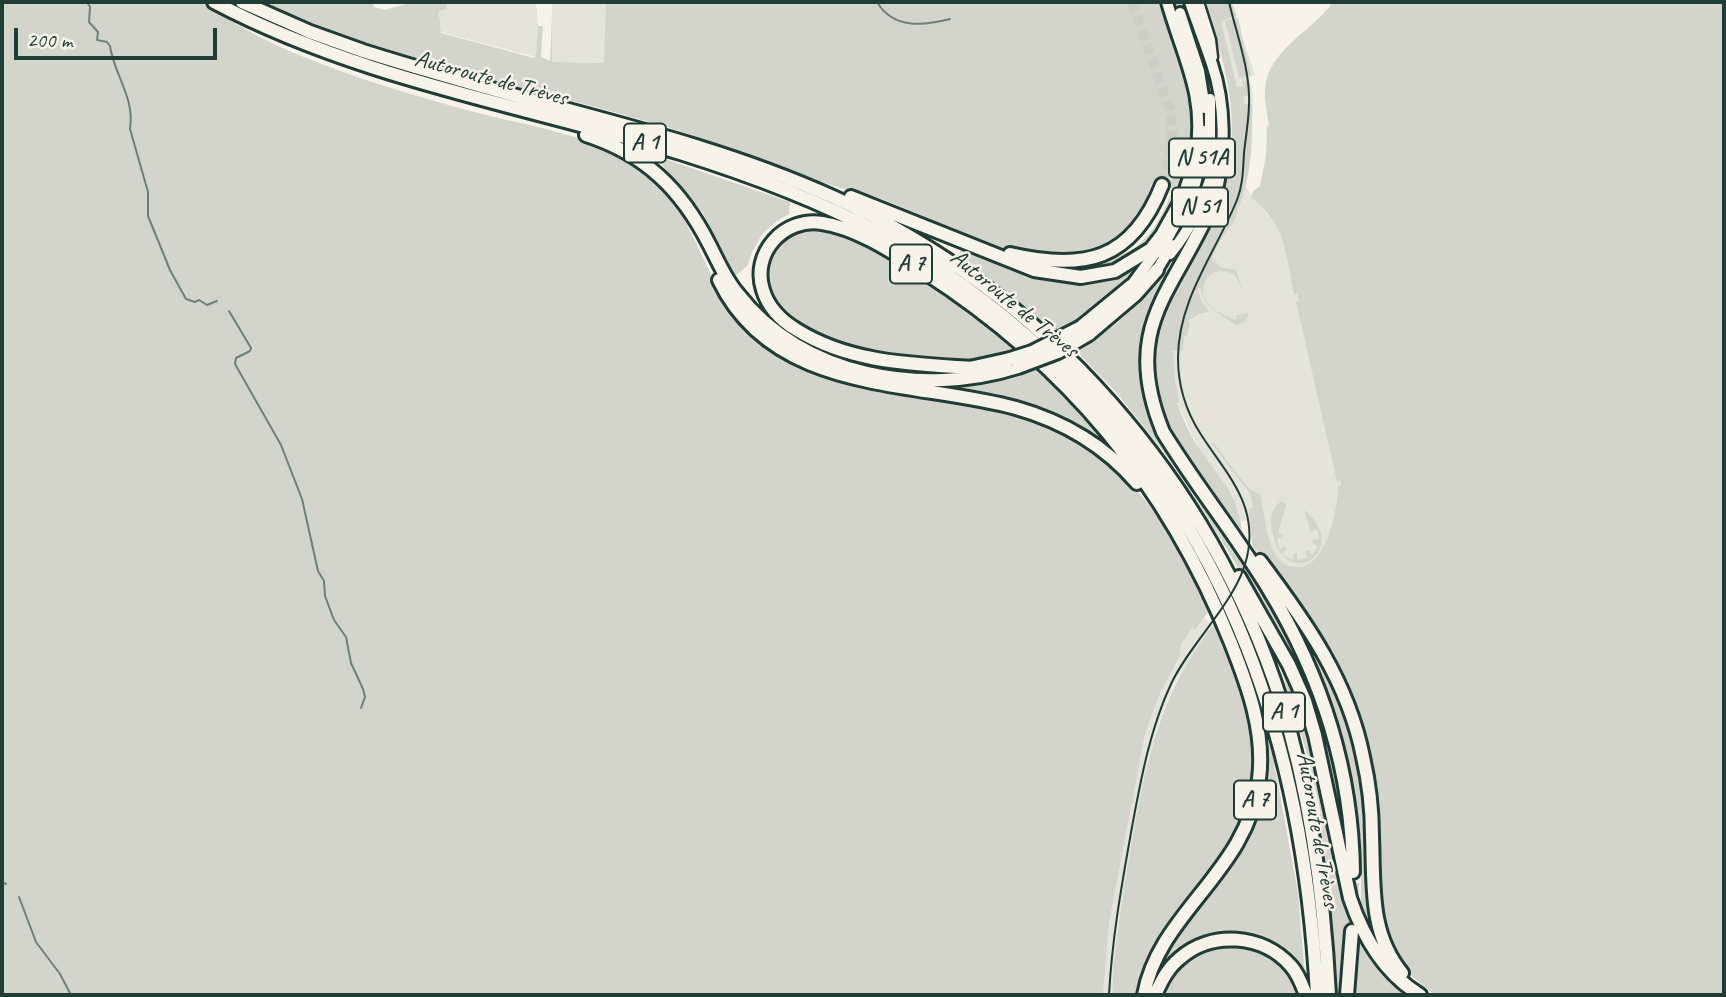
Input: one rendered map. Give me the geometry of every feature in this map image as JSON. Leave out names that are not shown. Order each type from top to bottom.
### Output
[{"type":"highway","name":"Autoroute de Trèves","points":[[214,2],[273,30],[359,63],[680,153],[784,189],[914,253],[983,300],[1032,341],[1075,381],[1144,460],[1201,548],[1241,628],[1269,704],[1297,817],[1314,935],[1317,995]]},
{"type":"highway","name":"Autoroute de Trèves","points":[[242,2],[298,27],[363,51],[635,127],[769,171],[833,197],[920,242],[990,290],[1055,345],[1086,374],[1155,456],[1187,500],[1234,585],[1252,624],[1281,702],[1297,757],[1314,844],[1329,995]]},
{"type":"highway","name":"N 51","points":[[1160,2],[1182,11]]},
{"type":"highway","name":"N 51","points":[[1167,2],[1182,11],[1213,64],[1219,93],[1222,134],[1221,174],[1216,195]]},
{"type":"highway","name":"A 7","points":[[227,9],[271,36],[317,55],[403,84],[607,142],[647,164],[678,194],[730,299],[769,340],[834,373],[898,388],[1015,408],[1073,431],[1104,451],[1144,491],[1171,527],[1206,583]]},
{"type":"highway","name":"N 51","points":[[1131,285],[1162,243],[1179,209],[1195,155],[1199,113],[1182,11]]},
{"type":"highway","name":"N 51A","points":[[1157,270],[1177,239],[1193,205],[1206,167],[1211,134],[1209,88],[1182,11]]},
{"type":"highway","name":"N 51A","points":[[1131,285],[1154,261],[1173,232],[1195,185],[1203,149],[1206,118],[1203,89],[1182,11]]},
{"type":"highway","name":"A 1","points":[[635,127],[694,140],[772,165],[1041,272],[1070,277],[1097,276],[1127,265],[1151,249],[1182,199]]},
{"type":"highway","name":"N 51","points":[[1157,270],[1184,238],[1199,210],[1212,177],[1222,134]]},
{"type":"highway","name":"A 1","points":[[950,237],[960,237],[1040,261],[1060,263],[1086,260],[1108,251],[1135,232],[1147,218],[1162,185]]},
{"type":"highway","points":[[678,194],[738,295],[770,328],[801,348],[843,366],[899,379],[972,379],[1014,363],[1058,352],[1135,295],[1157,270]]},
{"type":"highway","points":[[1216,195],[1205,222],[1154,315],[1146,358],[1150,392],[1163,432],[1268,586],[1310,667],[1331,724],[1346,785],[1353,844],[1353,872]]},
{"type":"highway","name":"A 1","points":[[972,368],[932,372],[873,366],[816,346],[791,333],[775,322],[757,296],[753,277],[755,263],[768,236],[780,226],[799,218],[818,216],[841,221],[929,270],[1032,341]]},
{"type":"highway","name":"A 7","points":[[972,368],[876,360],[851,354],[796,330],[771,307],[762,289],[761,268],[768,248],[783,231],[799,224],[822,223],[844,229],[907,261],[946,286],[1009,333],[1045,365],[1119,446],[1157,498],[1190,551],[1206,583],[1251,700],[1259,741],[1259,780],[1254,804],[1238,845],[1164,944],[1147,981],[1144,995]]},
{"type":"highway","points":[[1085,330],[1131,285]]},
{"type":"highway","points":[[972,368],[1014,363]]},
{"type":"highway","name":"A 1","points":[[1155,456],[1193,502],[1289,665],[1305,701],[1315,735],[1350,898],[1358,920],[1380,959],[1400,981],[1422,995]]},
{"type":"highway","points":[[1218,515],[1234,529],[1299,612],[1340,682],[1358,733],[1368,784],[1372,825],[1373,894],[1379,932],[1396,967],[1422,995]]},
{"type":"highway","points":[[1347,995],[1352,931]]},
{"type":"highway","points":[[1155,995],[1164,975],[1178,959],[1206,943],[1223,939],[1251,941],[1279,955],[1299,977],[1306,995]]},
{"type":"main road","points":[[1198,2],[1210,40],[1213,64]]},
{"type":"shaded area","points":[[2,2],[197,2],[272,43],[343,72],[433,101],[562,133],[604,147],[641,168],[662,187],[692,234],[730,308],[748,329],[771,346],[804,364],[851,383],[900,394],[1013,412],[1050,425],[1082,442],[1110,463],[1156,514],[1211,608],[1195,630],[1192,628],[1181,645],[1180,656],[1161,691],[1145,734],[1109,924],[1103,995],[2,995]]},
{"type":"shaded area","points":[[259,2],[372,2],[374,7],[385,10],[412,2],[446,2],[447,9],[439,11],[441,33],[534,58],[538,26],[543,26],[541,57],[550,61],[552,17],[552,62],[604,63],[606,2],[1157,2],[1169,26],[1193,97],[1195,122],[1192,150],[1176,203],[1164,224],[1149,242],[1132,256],[1113,265],[1091,270],[1039,266],[1078,265],[1104,257],[1126,243],[1145,224],[1160,202],[1163,204],[1143,233],[1116,257],[1127,253],[1152,230],[1173,189],[1152,183],[1146,199],[1152,201],[1144,214],[1123,236],[1097,252],[1068,259],[1029,256],[984,242],[873,196],[837,187],[698,137],[420,62],[365,45]]},
{"type":"shaded area","points":[[446,2],[536,2],[536,57],[441,32],[439,10],[447,9]]},
{"type":"shaded area","points":[[552,2],[606,2],[605,63],[552,62]]},
{"type":"shaded area","points":[[1206,2],[1231,2],[1237,16],[1221,21],[1237,87],[1243,86],[1242,81],[1249,80],[1251,95],[1244,96],[1244,104],[1252,104],[1252,117],[1250,157],[1243,196],[1234,221],[1212,257],[1220,267],[1236,270],[1243,291],[1235,275],[1222,271],[1208,277],[1203,295],[1212,308],[1226,316],[1236,320],[1237,315],[1248,313],[1248,317],[1243,323],[1236,325],[1209,306],[1205,301],[1202,295],[1201,288],[1198,288],[1201,301],[1209,312],[1199,314],[1188,321],[1190,323],[1187,336],[1184,337],[1183,350],[1173,351],[1179,401],[1177,403],[1195,443],[1232,496],[1242,531],[1198,472],[1171,429],[1155,383],[1153,360],[1163,312],[1217,211],[1231,154],[1230,97]]},
{"type":"shaded area","points":[[1231,2],[1255,75],[1249,77],[1253,95],[1252,149],[1246,188],[1284,231],[1339,456],[1346,515],[1310,575],[1277,562],[1253,509],[1249,509],[1251,519],[1241,522],[1228,488],[1199,449],[1171,390],[1172,298],[1225,202],[1237,120],[1213,17]]},
{"type":"shaded area","points":[[1333,2],[1724,2],[1724,995],[1435,995],[1409,974],[1399,961],[1382,924],[1368,756],[1302,610],[1252,545],[1249,509],[1253,508],[1251,495],[1212,444],[1213,442],[1248,488],[1260,494],[1269,536],[1274,552],[1280,560],[1286,565],[1297,567],[1307,565],[1316,558],[1333,522],[1341,481],[1337,481],[1296,302],[1299,301],[1297,294],[1294,294],[1283,241],[1272,219],[1251,197],[1253,191],[1260,186],[1266,155],[1267,125],[1269,128],[1265,90],[1268,76],[1282,52]]},
{"type":"shaded area","points":[[1238,18],[1251,76],[1239,78],[1225,21]]},
{"type":"shaded area","points":[[659,157],[790,202],[789,214],[763,233],[748,265],[733,278],[703,213],[658,160]]},
{"type":"shaded area","points":[[812,227],[848,237],[900,263],[1020,348],[975,360],[927,362],[857,349],[798,323],[783,311],[773,297],[767,283],[766,268],[770,255],[779,243],[793,233]]},
{"type":"shaded area","points":[[963,246],[1046,276],[1135,265],[1139,270],[1107,300],[1057,332],[957,257]]},
{"type":"shaded area","points":[[1165,275],[1146,323],[1140,358],[1142,384],[1149,413],[1165,444],[1264,590],[1294,641],[1330,736],[1348,836],[1342,837],[1319,735],[1264,610],[1196,499],[1163,451],[1116,392],[1075,350],[1117,323]]},
{"type":"shaded area","points":[[1042,366],[1085,412],[1140,479],[1075,429],[910,386],[976,382]]},
{"type":"shaded area","points":[[1281,501],[1286,504],[1278,533],[1284,535],[1277,540],[1279,549],[1285,546],[1287,549],[1282,554],[1280,552],[1273,535],[1271,521],[1273,512]]},
{"type":"shaded area","points":[[1304,510],[1317,525],[1322,539],[1319,551],[1312,559],[1301,563],[1290,561],[1282,554],[1292,560],[1294,553],[1297,554],[1297,560],[1308,558],[1305,552],[1308,550],[1312,555],[1318,546],[1312,543],[1313,540],[1320,539],[1317,529],[1311,532]]},
{"type":"shaded area","points":[[1275,586],[1311,637],[1355,733],[1386,958],[1361,916],[1361,836],[1358,835],[1347,768],[1330,706],[1305,646]]},
{"type":"shaded area","points":[[1204,618],[1213,624],[1174,683],[1158,724],[1149,758],[1118,924],[1112,995],[1103,995],[1109,924],[1145,734],[1161,691],[1180,656],[1181,645],[1192,628],[1195,630]]},
{"type":"shaded area","points":[[1216,621],[1237,676],[1252,732],[1252,789],[1245,817],[1222,859],[1153,953],[1144,973],[1139,995],[1112,995],[1124,888],[1149,759],[1167,703],[1180,676]]},
{"type":"shaded area","points":[[1272,639],[1302,701],[1355,920],[1413,995],[1354,995],[1356,935],[1343,995],[1337,995],[1326,873],[1317,815],[1321,814],[1307,754]]},
{"type":"shaded area","points":[[1271,746],[1298,893],[1305,975],[1283,951],[1269,942],[1259,937],[1236,933],[1212,935],[1190,942],[1177,952],[1160,974],[1157,972],[1169,949],[1243,848],[1262,800],[1268,777],[1266,747]]},
{"type":"shaded area","points":[[1223,943],[1262,951],[1279,961],[1301,995],[1160,995],[1172,975],[1185,961]]},
{"type":"waterway","points":[[87,2],[90,7],[89,22],[98,32],[97,40],[107,42],[110,46],[127,96],[130,129],[148,192],[148,216],[170,270],[186,299],[195,302],[199,300],[207,305],[217,301]]},
{"type":"waterway","points":[[877,2],[891,17],[900,21],[919,24],[950,19]]},
{"type":"waterway","points":[[229,311],[251,348],[236,358],[235,364],[281,445],[302,499],[318,571],[324,581],[325,596],[334,620],[346,637],[351,663],[363,689],[365,697],[361,708]]},
{"type":"waterway","points":[[2,882],[6,884]]},
{"type":"waterway","points":[[19,897],[36,942],[60,974],[71,995]]},
{"type":"tunnel","points":[[1132,2],[1171,114],[1171,150],[1162,185]]},
{"type":"tunnel","points":[[1175,2],[1180,13]]},
{"type":"tunnel","points":[[1352,931],[1353,872]]},
{"type":"tram line","points":[[1109,995],[1121,890],[1152,736],[1171,684],[1234,590],[1247,557],[1249,538],[1244,505],[1238,490],[1191,416],[1178,368],[1184,316],[1237,200],[1242,183],[1249,95],[1244,60],[1229,2]]}]
